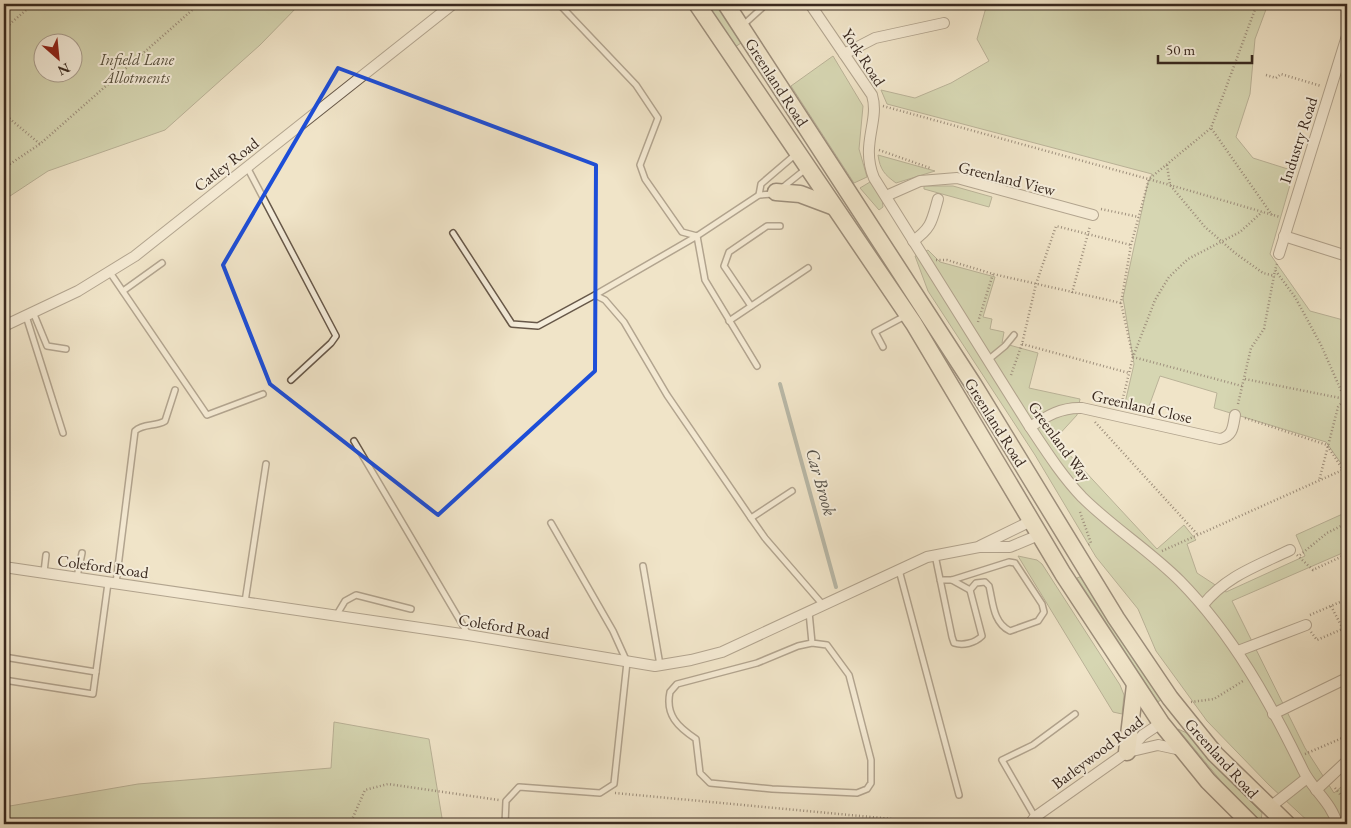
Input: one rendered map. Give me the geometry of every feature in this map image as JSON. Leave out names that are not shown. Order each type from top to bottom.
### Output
[{"type":"highway","name":"Greenland Road","points":[[697,4],[832,206],[908,314],[1035,528],[1161,723],[1243,822]]},
{"type":"highway","name":"Greenland Road","points":[[726,4],[973,384],[1137,650],[1188,722],[1215,754],[1269,816],[1287,824]]},
{"type":"highway","points":[[797,154],[813,146],[819,147],[807,168]]},
{"type":"highway","points":[[776,192],[800,194],[832,206]]},
{"type":"highway","points":[[1035,528],[1055,517]]},
{"type":"highway","points":[[1127,752],[1136,685]]},
{"type":"highway","points":[[1161,723],[1188,722]]},
{"type":"street","name":"Catley Road","points":[[4,326],[78,291],[135,256],[453,4]]},
{"type":"street","name":"York Road","points":[[810,4],[867,86],[874,103]]},
{"type":"street","points":[[844,54],[875,38],[944,23]]},
{"type":"street","name":"Industry Road","points":[[1279,254],[1347,36]]},
{"type":"street","name":"Greenland Way","points":[[874,103],[868,146],[870,166],[913,242],[1030,427],[1048,455],[1082,497],[1152,556],[1203,605],[1238,651],[1307,778],[1328,804],[1337,824]]},
{"type":"street","name":"Greenland View","points":[[886,196],[920,181],[957,178],[1093,215]]},
{"type":"street","points":[[913,242],[926,232],[931,224],[938,199]]},
{"type":"street","points":[[1284,236],[1347,256]]},
{"type":"street","name":"Greenland Close","points":[[1030,427],[1049,415],[1067,407],[1082,408],[1220,439],[1232,433],[1235,415]]},
{"type":"street","name":"Coleford Road","points":[[979,546],[1010,547],[1029,541],[1035,528]]},
{"type":"street","name":"Coleford Road","points":[[4,567],[468,635],[627,662],[660,665],[722,652],[935,555],[979,546],[1035,528]]},
{"type":"street","points":[[1203,605],[1216,589],[1229,579],[1290,550]]},
{"type":"street","points":[[1238,651],[1306,625]]},
{"type":"street","points":[[1273,714],[1347,678]]},
{"type":"street","name":"Barleywood Road","points":[[1033,820],[1127,752],[1143,735],[1161,723]]},
{"type":"street","points":[[1127,752],[1158,745],[1182,750]]},
{"type":"street","points":[[1316,790],[1347,761]]},
{"type":"street","points":[[1269,816],[1307,778]]},
{"type":"lane","points":[[559,4],[636,85],[658,118],[640,165],[645,179],[682,232],[697,236]]},
{"type":"lane","points":[[741,27],[762,8],[759,4]]},
{"type":"lane","points":[[759,195],[761,184],[797,154]]},
{"type":"lane","points":[[247,166],[336,336],[331,343],[290,380]]},
{"type":"lane","points":[[453,233],[512,324],[538,326],[697,236],[759,195],[771,196],[807,168]]},
{"type":"lane","points":[[751,306],[724,266],[729,252],[767,226],[780,226]]},
{"type":"lane","points":[[697,236],[705,280],[725,310],[729,321],[756,366]]},
{"type":"lane","points":[[123,291],[162,263]]},
{"type":"lane","points":[[729,321],[808,268]]},
{"type":"lane","points":[[110,271],[207,415],[264,394]]},
{"type":"lane","points":[[595,295],[605,300],[624,322],[667,395],[765,538],[824,606]]},
{"type":"lane","points":[[29,314],[47,346],[66,349]]},
{"type":"lane","points":[[29,314],[63,433]]},
{"type":"lane","points":[[883,347],[874,332],[908,314]]},
{"type":"lane","points":[[988,360],[1006,346],[1014,335]]},
{"type":"lane","points":[[4,680],[93,694],[135,431],[140,426],[154,426],[165,421],[175,390]]},
{"type":"lane","points":[[354,441],[468,635]]},
{"type":"lane","points":[[245,602],[266,464]]},
{"type":"lane","points":[[751,518],[792,491]]},
{"type":"lane","points":[[506,824],[506,801],[519,788],[600,793],[614,784],[627,662],[614,631],[551,523]]},
{"type":"lane","points":[[77,578],[82,553]]},
{"type":"lane","points":[[44,573],[46,555]]},
{"type":"lane","points":[[935,555],[940,580],[952,637],[954,643],[961,645],[978,640],[982,636],[971,593],[976,583],[982,581],[989,586],[998,622],[1001,627],[1010,631],[1038,621],[1044,612],[1042,604],[1015,563],[1008,562],[952,580],[940,580]]},
{"type":"lane","points":[[643,566],[660,665]]},
{"type":"lane","points":[[899,570],[959,795]]},
{"type":"lane","points":[[952,580],[971,593]]},
{"type":"lane","points":[[336,616],[345,601],[356,595],[411,609]]},
{"type":"lane","points":[[809,612],[812,643]]},
{"type":"lane","points":[[812,643],[827,645],[849,676],[871,760],[872,783],[867,789],[857,793],[772,789],[710,783],[700,773],[696,739],[676,726],[669,711],[670,692],[677,684],[757,663],[798,646],[812,643]]},
{"type":"lane","points":[[4,658],[96,672]]},
{"type":"lane","points":[[1033,820],[1002,760],[1033,745],[1075,714]]},
{"type":"path","points":[[4,29],[33,4]]},
{"type":"path","points":[[4,168],[40,144],[199,4]]},
{"type":"path","points":[[1133,357],[1120,303],[1131,245],[1149,179],[1211,128],[1257,4]]},
{"type":"path","points":[[1266,75],[1276,78],[1281,74],[1331,88]]},
{"type":"path","points":[[874,103],[1289,220]]},
{"type":"path","points":[[4,114],[40,144]]},
{"type":"path","points":[[1211,128],[1272,215]]},
{"type":"path","points":[[868,146],[930,168]]},
{"type":"path","points":[[1167,165],[1170,185],[1205,227],[1221,243],[1263,273],[1274,276]]},
{"type":"path","points":[[1072,293],[1095,208],[1139,217]]},
{"type":"path","points":[[1119,416],[1133,357],[1154,300],[1168,277],[1188,259],[1240,232],[1262,212]]},
{"type":"path","points":[[1006,388],[1022,344],[1036,284],[1056,226],[1131,245]]},
{"type":"path","points":[[1279,254],[1264,329],[1251,348],[1235,415],[1327,444],[1346,469],[1347,476]]},
{"type":"path","points":[[925,260],[947,260],[993,274],[1120,303]]},
{"type":"path","points":[[1276,270],[1304,313],[1347,404]]},
{"type":"path","points":[[974,337],[993,274]]},
{"type":"path","points":[[1022,344],[1129,373]]},
{"type":"path","points":[[1133,357],[1242,386]]},
{"type":"path","points":[[1245,379],[1345,399]]},
{"type":"path","points":[[1319,481],[1338,407],[1345,399]]},
{"type":"path","points":[[1082,408],[1198,534]]},
{"type":"path","points":[[1152,556],[1346,469]]},
{"type":"path","points":[[1077,552],[1091,543],[1076,500],[1082,497]]},
{"type":"path","points":[[1299,556],[1328,533],[1347,523]]},
{"type":"path","points":[[1290,550],[1299,556],[1312,570],[1347,554]]},
{"type":"path","points":[[1347,599],[1304,618],[1306,625],[1317,640],[1347,627]]},
{"type":"path","points":[[1331,606],[1343,628]]},
{"type":"path","points":[[1297,758],[1347,736]]},
{"type":"path","points":[[1343,738],[1347,742]]},
{"type":"path","points":[[1328,779],[1347,803]]},
{"type":"path","points":[[350,824],[356,806],[365,790],[388,784],[506,801]]},
{"type":"path","points":[[606,790],[616,793],[903,820],[905,824]]},
{"type":"highlighted area","points":[[338,68],[596,165],[595,371],[438,515],[270,384],[223,265]]},
{"type":"green space","name":"Infield Lane Allotments","points":[[4,4],[300,4],[260,45],[165,130],[48,171],[4,200]]},
{"type":"green space","points":[[707,4],[719,4],[744,41],[735,47]]},
{"type":"green space","points":[[987,4],[1268,4],[1255,39],[1250,94],[1236,137],[1253,158],[1294,171],[1270,254],[1310,311],[1347,321],[1347,472],[1326,442],[1214,408],[1217,393],[1160,376],[1148,409],[1125,403],[1134,364],[1123,298],[1148,182],[1152,174],[887,104],[881,90],[915,98],[951,83],[989,61],[977,39]]},
{"type":"green space","points":[[833,56],[863,106],[859,149],[867,177],[854,183],[791,86]]},
{"type":"green space","points":[[878,155],[935,171],[896,183],[884,172]]},
{"type":"green space","points":[[870,182],[882,199],[883,207],[879,210],[860,188]]},
{"type":"green space","points":[[924,186],[953,186],[992,197],[989,207],[924,189]]},
{"type":"green space","points":[[928,250],[940,262],[995,277],[983,317],[992,319],[990,329],[1004,332],[1002,343],[1038,353],[1029,388],[1080,399],[1077,415],[1055,439],[1157,549],[1184,525],[1196,540],[1187,544],[1197,573],[1226,592],[1305,556],[1296,535],[1347,512],[1347,551],[1232,601],[1305,748],[1334,793],[1347,782],[1347,824],[1311,824],[1269,785],[1207,721],[1156,651],[1138,609],[1096,557],[1035,455],[928,291],[915,256]]},
{"type":"green space","points":[[1018,556],[1037,560],[1042,564],[1120,685],[1124,695],[1122,714],[1113,712]]},
{"type":"green space","points":[[1082,576],[1162,699],[1158,702],[1077,578]]},
{"type":"green space","points":[[334,722],[429,739],[443,824],[4,824],[4,807],[138,784],[331,768]]},
{"type":"green space","points":[[1178,729],[1189,734],[1222,773],[1262,813],[1261,821],[1221,781]]},
{"type":"waterway","name":"Car Brook","points":[[780,384],[836,587]]}]
